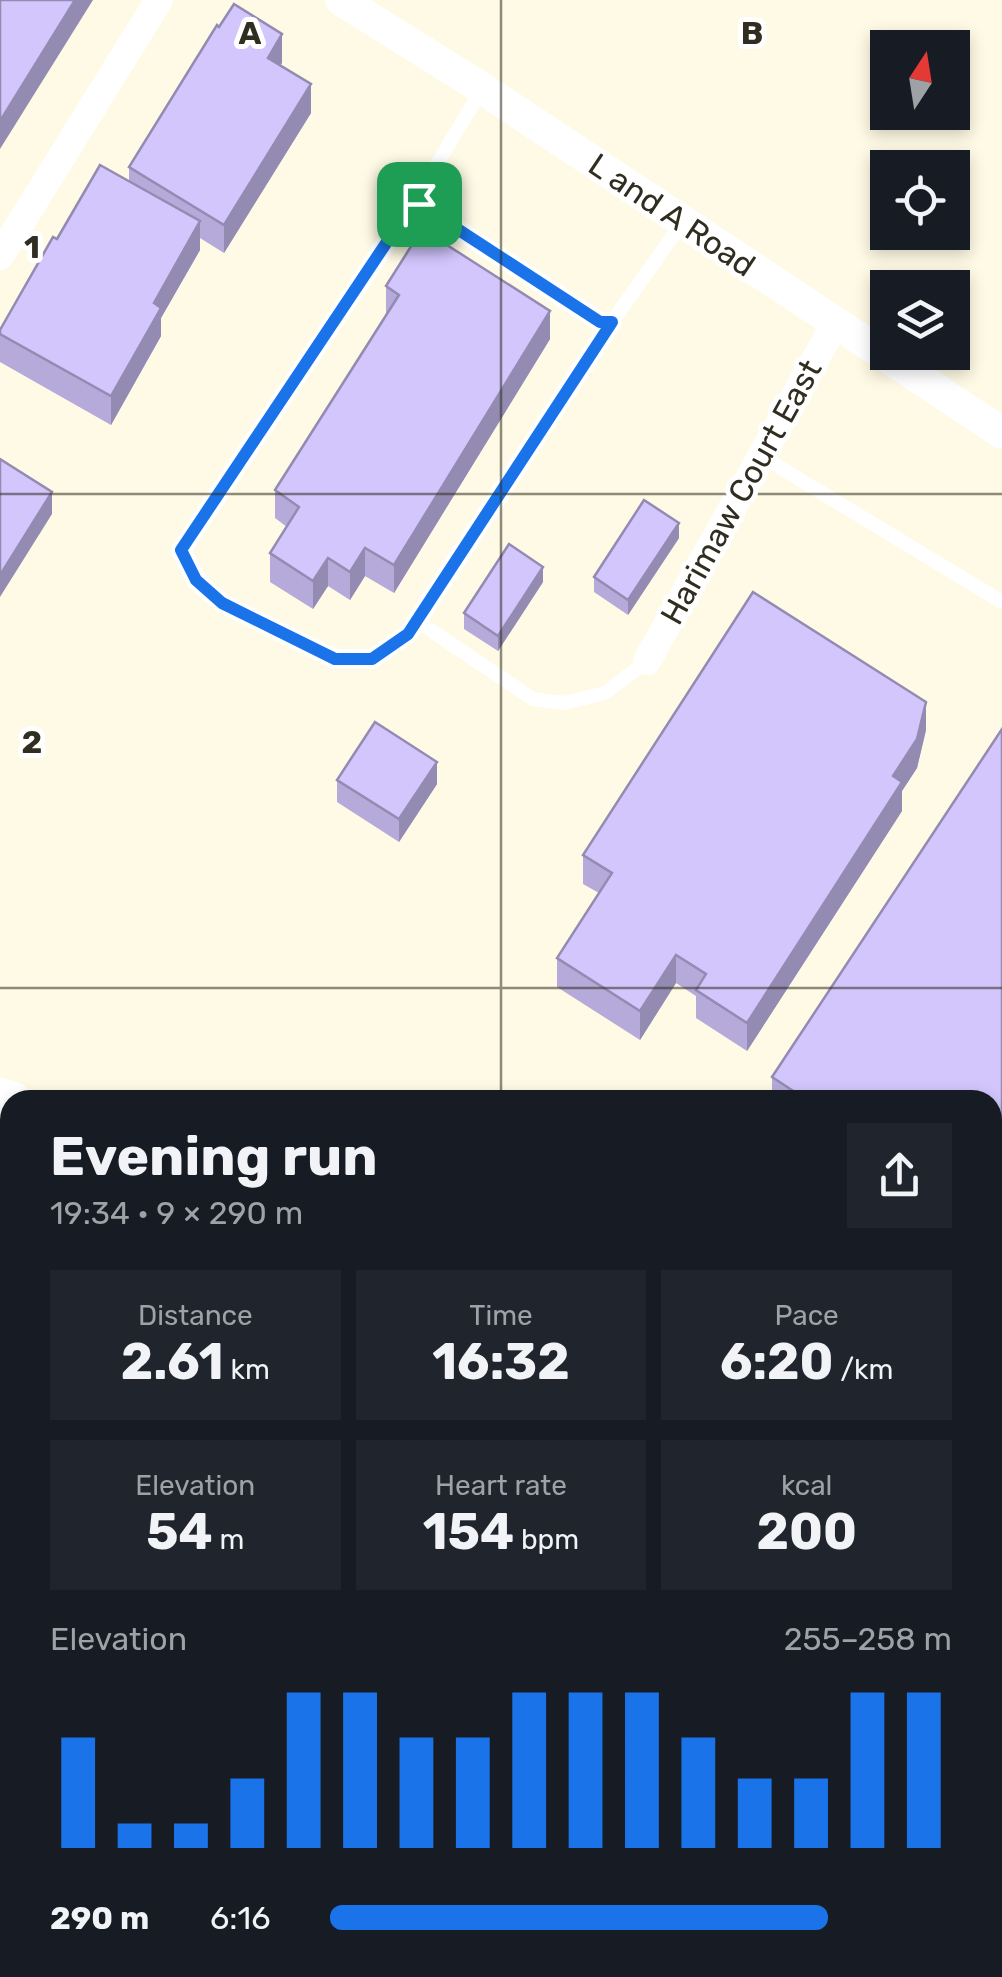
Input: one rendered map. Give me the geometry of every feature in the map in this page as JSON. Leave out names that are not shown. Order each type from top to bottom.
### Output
[{"type":"street","points":[[0,256],[158,0]]},
{"type":"street","name":"L and A Road","points":[[340,0],[482,89],[1002,433]]},
{"type":"street","name":"Harimaw Court East","points":[[647,660],[835,324]]},
{"type":"lane","points":[[482,89],[418,200],[181,550],[196,580],[222,603],[335,659],[372,659],[408,634],[606,322],[683,223]]},
{"type":"lane","points":[[418,200],[606,322]]},
{"type":"lane","points":[[760,456],[1002,602]]},
{"type":"lane","points":[[417,621],[533,699],[565,703],[605,692],[647,660]]},
{"type":"building","points":[[0,0],[75,0],[0,121]]},
{"type":"building","points":[[234,4],[282,34],[268,58],[311,84],[224,225],[129,167]]},
{"type":"building","points":[[100,165],[200,221],[154,303],[161,308],[111,396],[0,334],[53,237],[57,239]]},
{"type":"building","points":[[422,229],[550,311],[394,565],[365,548],[350,572],[328,558],[313,581],[270,553],[299,507],[275,490],[399,295],[386,286]]},
{"type":"building","points":[[0,459],[52,492],[0,575]]},
{"type":"building","points":[[644,500],[679,523],[628,600],[594,577]]},
{"type":"building","points":[[509,544],[543,567],[498,636],[464,613]]},
{"type":"building","points":[[753,592],[926,702],[917,739],[893,776],[902,782],[747,1023],[696,990],[706,974],[676,955],[640,1011],[557,958],[612,873],[583,855]]},
{"type":"building","points":[[375,722],[437,762],[399,819],[337,780]]},
{"type":"building","points":[[1002,729],[1002,1090],[792,1090],[772,1077]]},
{"type":"route","points":[[417,197],[419,204],[600,322],[612,322],[408,634],[372,659],[335,659],[222,603],[196,580],[181,550],[417,197]]}]
